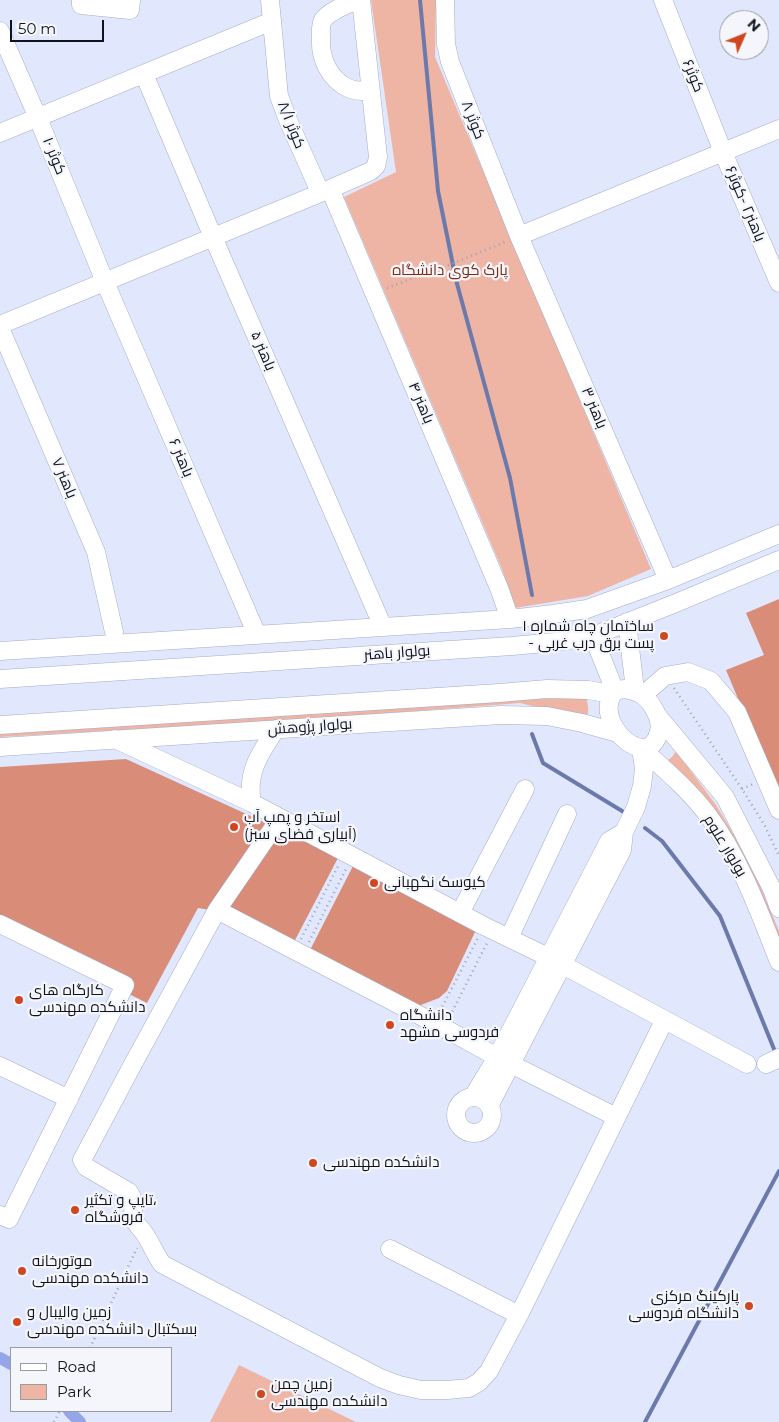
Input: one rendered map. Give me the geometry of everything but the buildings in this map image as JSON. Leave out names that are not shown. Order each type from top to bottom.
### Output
[{"type":"street","points":[[81,0],[81,5],[130,10],[131,0]]},
{"type":"street","name":"کوثر ۸/۱","points":[[270,0],[279,96],[288,120],[325,190]]},
{"type":"street","points":[[357,0],[331,13],[323,20],[320,50],[328,68],[339,82],[348,88],[371,92]]},
{"type":"street","points":[[0,327],[371,171],[376,166],[378,157],[361,0]]},
{"type":"street","name":"کوثر ۸","points":[[445,0],[446,44],[450,62],[519,236]]},
{"type":"street","name":"کوثر۶","points":[[663,0],[723,152]]},
{"type":"street","points":[[0,133],[272,21]]},
{"type":"street","name":"کوثر ۱۰","points":[[0,31],[105,282]]},
{"type":"street","name":"باهنر ۵","points":[[144,74],[382,627]]},
{"type":"street","points":[[519,236],[779,128]]},
{"type":"street","name":"باهنر۲ -کوثر۶","points":[[723,152],[779,283]]},
{"type":"street","name":"باهنر ۴","points":[[325,190],[374,293],[510,618]]},
{"type":"street","name":"باهنر ۳","points":[[519,236],[668,580]]},
{"type":"street","name":"باهنر ۶","points":[[105,282],[257,635]]},
{"type":"street","name":"باهنر ۷","points":[[0,327],[96,552],[114,632]]},
{"type":"street","name":"بولوار باهنر","points":[[0,651],[510,618],[587,609],[668,580],[779,534]]},
{"type":"street","name":"بولوار باهنر","points":[[0,679],[556,642],[593,636],[779,560]]},
{"type":"street","points":[[627,622],[630,649],[639,692]]},
{"type":"street","points":[[593,636],[602,656],[613,693],[608,703],[613,726],[626,741],[633,745],[641,748],[648,748],[653,745],[660,732],[658,714],[651,703],[639,692],[624,689],[613,693]]},
{"type":"street","points":[[200,639],[201,666]]},
{"type":"street","points":[[639,692],[665,676],[688,672],[711,681],[737,712],[779,810]]},
{"type":"street","name":"بولوار پژوهش","points":[[0,725],[547,689],[613,693]]},
{"type":"street","name":"بولوار علوم","points":[[658,714],[725,797],[772,889],[779,908]]},
{"type":"street","name":"بولوار پژوهش","points":[[0,746],[500,715],[547,716],[618,733]]},
{"type":"street","points":[[252,803],[251,776],[260,753],[276,729]]},
{"type":"street","points":[[115,739],[252,803],[555,961],[747,1064]]},
{"type":"street","points":[[489,1106],[504,1061],[555,961],[622,850],[624,832],[636,807],[642,786],[644,769],[641,748]]},
{"type":"street","name":"بولوار علوم","points":[[641,748],[684,787],[707,814],[749,886],[779,962]]},
{"type":"street","points":[[460,913],[525,789]]},
{"type":"street","points":[[495,931],[567,814]]},
{"type":"street","points":[[280,818],[217,910],[82,1160],[86,1167],[129,1192],[133,1197],[133,1216],[135,1222],[144,1233],[162,1264],[380,1378],[421,1390],[469,1388],[479,1382],[490,1371],[664,1021]]},
{"type":"street","points":[[217,910],[504,1061],[616,1117]]},
{"type":"street","points":[[0,924],[125,986],[9,1220],[0,1215]]},
{"type":"street","points":[[473,1097],[504,1061]]},
{"type":"street","points":[[0,1066],[68,1100]]},
{"type":"street","points":[[473,1097],[485,1101],[491,1112],[489,1124],[485,1129],[474,1133],[468,1132],[458,1124],[456,1119],[458,1106],[467,1098],[473,1097]]},
{"type":"street","points":[[390,1249],[519,1315]]},
{"type":"path","points":[[374,293],[464,260],[519,236]]},
{"type":"path","points":[[665,676],[742,789],[765,826],[779,856]]},
{"type":"path","points":[[742,789],[766,778]]},
{"type":"path","points":[[299,953],[349,854]]},
{"type":"path","points":[[299,953],[349,854]]},
{"type":"path","points":[[439,1026],[495,931]]},
{"type":"path","points":[[439,1026],[495,931]]},
{"type":"path","points":[[90,1347],[144,1233]]},
{"type":"green space","name":"پارک کوی دانشگاه","points":[[371,0],[436,0],[435,57],[651,569],[588,596],[515,608],[502,569],[344,197],[396,172]]},
{"type":"green space","points":[[585,695],[588,707],[586,719],[520,703],[312,719],[0,737],[0,729]]},
{"type":"green space","points":[[676,751],[716,805],[750,861],[779,931],[779,950],[747,875],[664,763]]},
{"type":"green space","name":"زمین چمن دانشکده مهندسی","points":[[239,1365],[356,1422],[210,1422]]},
{"type":"shaded area","points":[[779,599],[779,797],[726,670],[764,655],[746,613]]},
{"type":"shaded area","points":[[126,759],[266,823],[210,910],[198,908],[147,1003],[0,919],[0,767]]},
{"type":"shaded area","points":[[281,827],[339,856],[293,944],[225,908]]},
{"type":"shaded area","points":[[354,864],[476,930],[447,991],[439,998],[413,1008],[309,952]]},
{"type":"waterway","points":[[420,0],[438,191],[456,280],[510,478],[532,595]]},
{"type":"waterway","points":[[532,734],[543,763],[627,814]]},
{"type":"waterway","points":[[645,828],[662,841],[720,916],[776,1054]]},
{"type":"waterway","points":[[645,1422],[779,1171]]},
{"type":"waterway","points":[[0,1358],[10,1363]]},
{"type":"waterway","points":[[70,1412],[80,1422]]},
{"type":"place","name":"ساختمان چاه شماره ۱ - پست برق درب غربی","points":[[664,636]]},
{"type":"place","name":"استخر و پمپ آب (آبیاری فضای سبز)","points":[[234,827]]},
{"type":"place","name":"کیوسک نگهبانی","points":[[374,883]]},
{"type":"place","name":"کارگاه های دانشکده مهندسی","points":[[19,1000]]},
{"type":"place","name":"دانشگاه فردوسی مشهد","points":[[390,1025]]},
{"type":"place","name":"دانشکده مهندسی","points":[[313,1163]]},
{"type":"place","name":"تایپ و تکثیر، فروشگاه","points":[[75,1210]]},
{"type":"place","name":"موتورخانه دانشکده مهندسی","points":[[22,1271]]},
{"type":"place","name":"پارکینگ مرکزی دانشگاه فردوسی","points":[[749,1306]]},
{"type":"place","name":"زمین والیبال و بسکتبال دانشکده مهندسی","points":[[17,1322]]},
{"type":"place","name":"زمین چمن دانشکده مهندسی","points":[[261,1394]]}]
